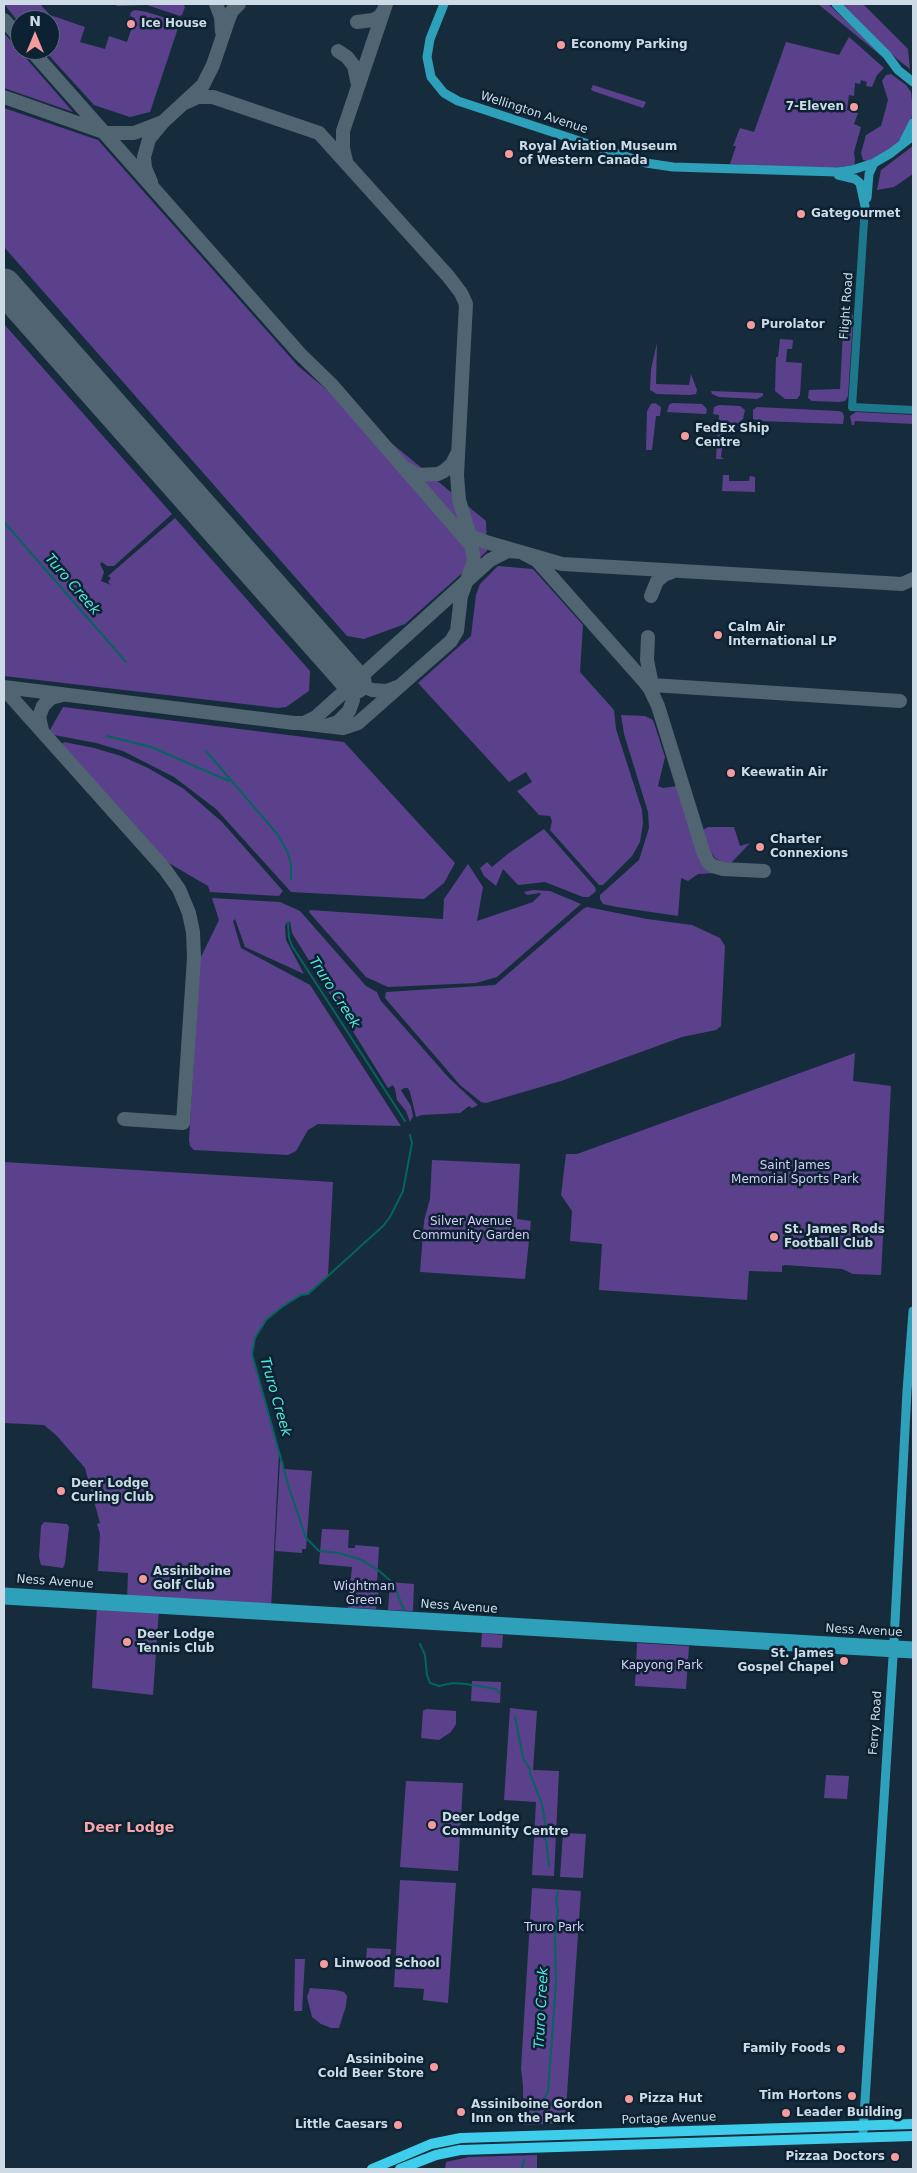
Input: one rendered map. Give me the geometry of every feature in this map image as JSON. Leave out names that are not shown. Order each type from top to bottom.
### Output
[{"type":"highway","name":"Portage Avenue","points":[[372,2169],[431,2144],[461,2138],[913,2124]]},
{"type":"highway","name":"Portage Avenue","points":[[400,2169],[436,2154],[460,2150],[913,2136]]},
{"type":"main road","name":"Wellington Avenue","points":[[444,4],[428,45],[427,64],[439,88],[458,101],[646,164],[673,167],[828,172],[852,170],[874,163],[913,136]]},
{"type":"main road","points":[[836,4],[887,55],[898,70],[913,82]]},
{"type":"main road","points":[[901,146],[913,123]]},
{"type":"main road","points":[[865,206],[869,174],[874,163]]},
{"type":"main road","points":[[828,172],[855,179],[860,183],[865,206]]},
{"type":"main road","name":"Ferry Road","points":[[862,2138],[894,1649],[907,1391],[913,1315]]},
{"type":"main road","name":"Ness Avenue","points":[[4,1592],[878,1644],[913,1654]]},
{"type":"main road","name":"Ness Avenue","points":[[4,1600],[894,1649],[913,1646]]},
{"type":"main road","points":[[878,1644],[894,1634]]},
{"type":"street","name":"Flight Road","points":[[865,206],[852,407],[913,410]]},
{"type":"green space","points":[[4,4],[40,4],[45,10],[10,10]]},
{"type":"green space","points":[[115,4],[183,4],[185,7],[180,16],[147,5],[117,6]]},
{"type":"green space","points":[[818,4],[828,4],[886,58],[885,59]]},
{"type":"green space","points":[[842,4],[863,4],[908,49],[910,69],[897,59]]},
{"type":"green space","points":[[135,10],[178,22],[179,25],[150,112],[130,117],[94,105],[53,60],[60,60],[60,18],[85,27],[80,42],[105,49],[109,36],[127,42],[135,18],[130,16],[131,12]]},
{"type":"green space","points":[[4,33],[10,40],[10,60],[28,60],[73,112],[4,88]]},
{"type":"green space","points":[[849,37],[884,68],[877,75],[872,87],[866,86],[867,82],[861,80],[860,84],[855,83],[854,96],[849,95],[847,110],[858,113],[854,124],[861,127],[854,152],[854,165],[826,169],[730,164],[736,146],[733,146],[740,128],[754,132],[786,42],[839,55]]},
{"type":"green space","points":[[891,74],[906,85],[911,92],[913,109],[911,122],[900,142],[881,156],[867,161],[863,160],[861,153],[866,135],[881,126],[888,100],[882,81],[886,75]]},
{"type":"green space","points":[[593,85],[646,102],[643,108],[593,91],[591,89]]},
{"type":"green space","points":[[4,108],[98,140],[298,366],[486,521],[487,551],[405,624],[364,639],[347,636],[4,247]]},
{"type":"green space","points":[[913,146],[913,174],[894,187],[877,190],[881,170]]},
{"type":"green space","points":[[844,312],[849,312],[853,315],[848,396],[845,401],[840,402],[812,401],[808,398],[809,390],[840,389]]},
{"type":"green space","points":[[4,324],[172,514],[114,566],[107,566],[102,562],[100,564],[104,572],[101,581],[111,585],[108,582],[111,578],[108,576],[175,518],[310,671],[309,691],[286,707],[278,708],[4,676]]},
{"type":"green space","points":[[780,339],[793,340],[792,349],[787,349],[786,362],[802,363],[800,395],[797,399],[785,399],[775,391],[776,357],[778,357]]},
{"type":"green space","points":[[657,343],[656,384],[689,385],[691,374],[697,390],[696,394],[657,394],[650,390],[651,369]]},
{"type":"green space","points":[[711,391],[763,393],[763,396],[757,399],[719,397],[712,394]]},
{"type":"green space","points":[[655,403],[661,407],[660,416],[656,416],[652,450],[646,450],[647,411],[651,404]]},
{"type":"green space","points":[[672,403],[702,404],[707,409],[706,414],[667,412],[669,405]]},
{"type":"green space","points":[[719,405],[740,406],[745,410],[743,419],[728,431],[724,431],[721,457],[724,459],[716,459],[719,415],[713,414],[714,407]]},
{"type":"green space","points":[[757,407],[838,411],[842,412],[844,416],[843,424],[760,421],[753,419],[753,410]]},
{"type":"green space","points":[[856,412],[913,415],[913,424],[855,421],[854,425],[852,425],[850,416]]},
{"type":"green space","points":[[723,475],[729,475],[729,481],[749,481],[750,476],[755,477],[755,492],[722,491]]},
{"type":"green space","points":[[498,566],[533,569],[583,625],[580,672],[614,710],[616,729],[642,810],[643,823],[640,842],[632,856],[603,885],[599,885],[550,830],[552,821],[550,816],[539,815],[517,791],[532,782],[526,772],[509,782],[418,683],[471,636],[476,595],[480,584]]},
{"type":"green space","points":[[63,707],[344,742],[455,863],[444,883],[424,899],[291,892],[216,809],[174,777],[123,751],[96,743],[54,735],[50,730]]},
{"type":"green space","points":[[621,715],[645,716],[653,720],[665,757],[658,786],[663,788],[677,786],[700,859],[706,867],[716,873],[698,874],[688,881],[681,878],[678,916],[603,904],[600,899],[600,895],[639,860],[649,828],[648,812],[624,734]]},
{"type":"green space","points":[[64,742],[121,756],[148,768],[184,789],[222,822],[283,891],[279,896],[210,892],[208,886],[167,862],[62,744]]},
{"type":"green space","points":[[708,827],[734,827],[740,846],[750,843],[731,863],[722,862],[715,858],[709,848],[703,830]]},
{"type":"green space","points":[[544,829],[595,887],[596,891],[589,897],[583,897],[545,882],[518,885],[503,869],[496,886],[484,876],[480,868],[487,862],[492,867]]},
{"type":"green space","points":[[468,864],[483,887],[477,921],[533,902],[541,894],[527,895],[524,892],[533,890],[550,891],[581,904],[497,977],[476,983],[388,987],[366,977],[309,912],[310,910],[443,919],[444,899]]},
{"type":"green space","points":[[212,898],[280,902],[300,911],[366,986],[377,992],[381,1001],[449,1078],[478,1105],[472,1108],[469,1106],[460,1113],[416,1117],[410,1092],[408,1088],[404,1088],[401,1090],[411,1106],[413,1116],[410,1122],[406,1111],[397,1100],[393,1085],[388,1088],[292,933],[290,922],[287,922],[285,926],[286,940],[304,974],[245,947],[235,919],[233,921],[241,948],[310,985],[401,1126],[318,1124],[308,1130],[296,1151],[288,1155],[194,1150],[190,1146],[189,1140],[200,959],[219,920]]},
{"type":"green space","points":[[587,907],[647,919],[692,925],[720,938],[725,946],[721,1026],[716,1030],[682,1037],[561,1081],[486,1103],[481,1102],[460,1085],[385,998],[386,992],[495,985]]},
{"type":"green space","name":"Saint James Memorial Sports Park","points":[[855,1053],[853,1081],[891,1086],[881,1275],[853,1274],[842,1269],[785,1265],[782,1266],[782,1272],[749,1271],[747,1300],[599,1290],[602,1244],[570,1241],[572,1211],[561,1195],[566,1154],[577,1154]]},
{"type":"green space","name":"Silver Avenue Community Garden","points":[[432,1160],[520,1164],[517,1219],[531,1221],[525,1279],[420,1272],[424,1221],[430,1199]]},
{"type":"green space","name":"Assiniboine Golf Club","points":[[4,1162],[333,1182],[328,1275],[308,1294],[301,1295],[266,1320],[255,1338],[252,1354],[279,1453],[271,1608],[127,1600],[128,1573],[98,1571],[100,1534],[97,1524],[100,1523],[85,1468],[56,1435],[44,1425],[4,1423]]},
{"type":"green space","points":[[280,1461],[283,1461],[284,1469],[312,1471],[306,1549],[302,1549],[302,1553],[275,1551]]},
{"type":"green space","points":[[44,1522],[67,1524],[69,1527],[63,1568],[41,1565],[39,1557],[41,1526]]},
{"type":"green space","name":"Wightman Green","points":[[322,1529],[349,1530],[348,1548],[355,1548],[355,1545],[379,1547],[377,1583],[379,1590],[376,1609],[348,1608],[352,1567],[319,1564]]},
{"type":"green space","points":[[390,1582],[414,1584],[413,1611],[388,1610]]},
{"type":"green space","points":[[97,1606],[159,1609],[153,1695],[92,1688]]},
{"type":"green space","points":[[482,1633],[503,1635],[502,1648],[481,1647]]},
{"type":"green space","name":"Kapyong Park","points":[[637,1643],[689,1646],[686,1689],[635,1686]]},
{"type":"green space","points":[[472,1681],[501,1682],[500,1703],[471,1701]]},
{"type":"green space","points":[[510,1708],[537,1711],[533,1770],[559,1771],[554,1876],[532,1875],[536,1802],[504,1800]]},
{"type":"green space","points":[[426,1709],[456,1711],[456,1724],[451,1732],[439,1740],[421,1738],[423,1711]]},
{"type":"green space","points":[[826,1775],[849,1776],[847,1799],[824,1798]]},
{"type":"green space","name":"Deer Lodge Community Centre","points":[[406,1781],[463,1783],[458,1871],[400,1867]]},
{"type":"green space","points":[[563,1833],[586,1834],[583,1878],[560,1877]]},
{"type":"green space","points":[[400,1880],[456,1883],[448,2003],[423,2000],[424,1989],[394,1987]]},
{"type":"green space","name":"Truro Park","points":[[532,1888],[581,1891],[565,2123],[523,2125],[521,2068]]},
{"type":"green space","points":[[367,1948],[391,1949],[390,1960],[366,1959]]},
{"type":"green space","points":[[295,1959],[305,1959],[302,2011],[294,2011]]},
{"type":"green space","points":[[310,1988],[336,1990],[344,1992],[347,1996],[339,2028],[331,2028],[321,2024],[312,2017],[307,1997]]},
{"type":"green space","points":[[537,2155],[537,2169],[445,2169],[446,2162],[469,2157]]},
{"type":"waterway","name":"Turo Creek","points":[[4,522],[126,662]]},
{"type":"waterway","points":[[107,736],[151,747],[229,781]]},
{"type":"waterway","name":"Truro Creek","points":[[206,751],[278,835],[287,851],[291,864],[291,880]]},
{"type":"waterway","name":"Truro Creek","points":[[288,922],[289,938],[292,946],[405,1121]]},
{"type":"waterway","name":"Truro Creek","points":[[404,1610],[393,1583],[378,1570],[362,1560],[339,1553],[319,1551],[306,1538],[289,1488],[252,1354],[255,1338],[266,1320],[301,1295],[308,1294],[383,1226],[390,1217],[403,1191],[412,1143],[410,1135]]},
{"type":"waterway","name":"Truro Creek","points":[[420,1644],[425,1655],[427,1675],[430,1683],[439,1686],[453,1683],[466,1684],[496,1689],[499,1693]]},
{"type":"waterway","name":"Truro Creek","points":[[515,1716],[523,1758],[530,1769],[530,1774],[542,1804],[546,1829],[543,1832],[546,1840],[549,1866]]},
{"type":"waterway","name":"Truro Creek","points":[[530,2121],[548,2092],[556,1983],[555,1933],[558,1892]]},
{"type":"waterway","name":"Truro Creek","points":[[522,2169],[524,2160]]},
{"type":"taxiway","points":[[216,4],[221,17],[222,32]]},
{"type":"taxiway","points":[[151,182],[145,168],[144,157],[149,139],[163,122],[203,85],[213,65],[232,11],[239,4]]},
{"type":"taxiway","points":[[346,161],[343,148],[343,131],[386,4]]},
{"type":"taxiway","points":[[357,22],[373,20],[380,16],[384,10]]},
{"type":"taxiway","points":[[4,20],[10,27]]},
{"type":"taxiway","points":[[338,51],[347,57],[354,66],[358,85]]},
{"type":"taxiway","points":[[40,60],[300,354],[332,385],[469,543]]},
{"type":"taxiway","points":[[4,97],[106,133],[134,133],[160,123]]},
{"type":"taxiway","points":[[185,103],[198,97],[213,97],[319,133],[448,276],[461,293],[466,304],[457,475],[459,500],[470,536],[474,561],[461,596],[457,631],[451,641],[358,723],[343,728],[300,723]]},
{"type":"taxiway","points":[[407,469],[417,475],[438,474],[452,464],[457,454]]},
{"type":"taxiway","points":[[466,534],[486,542],[562,564],[902,584],[913,579]]},
{"type":"taxiway","points":[[4,687],[304,723],[316,717],[490,560],[508,551],[521,552],[538,561]]},
{"type":"taxiway","points":[[534,557],[643,680],[652,685],[900,701]]},
{"type":"taxiway","points":[[651,596],[657,581],[664,575],[674,571]]},
{"type":"taxiway","points":[[299,621],[347,676],[352,687],[353,700],[349,711],[338,722],[326,726]]},
{"type":"taxiway","points":[[648,637],[647,660],[653,690]]},
{"type":"taxiway","points":[[350,675],[361,685],[372,690],[387,691],[397,687]]},
{"type":"taxiway","points":[[644,681],[658,706],[708,862],[713,866],[723,869],[764,871]]},
{"type":"taxiway","points":[[4,689],[164,868],[179,889],[189,913],[193,932],[194,958],[183,1123],[124,1119]]},
{"type":"taxiway","points":[[42,730],[39,717],[43,706],[51,698],[62,695]]},
{"type":"runway","points":[[4,286],[354,682]]},
{"type":"place","name":"Ice House","points":[[131,24]]},
{"type":"place","name":"Economy Parking","points":[[561,45]]},
{"type":"place","name":"7-Eleven","points":[[854,107]]},
{"type":"place","name":"Royal Aviation Museum of Western Canada","points":[[509,154]]},
{"type":"place","name":"Gategourmet","points":[[801,214]]},
{"type":"place","name":"Purolator","points":[[751,325]]},
{"type":"place","name":"FedEx Ship Centre","points":[[685,436]]},
{"type":"place","name":"Calm Air International LP","points":[[718,635]]},
{"type":"place","name":"Keewatin Air","points":[[731,773]]},
{"type":"place","name":"Charter Connexions","points":[[760,847]]},
{"type":"place","name":"St. James Rods Football Club","points":[[774,1237]]},
{"type":"place","name":"Deer Lodge Curling Club","points":[[61,1491]]},
{"type":"place","name":"Assiniboine Golf Club","points":[[143,1579]]},
{"type":"place","name":"Deer Lodge Tennis Club","points":[[127,1642]]},
{"type":"place","name":"St. James Gospel Chapel","points":[[844,1661]]},
{"type":"place","name":"Deer Lodge Community Centre","points":[[432,1825]]},
{"type":"place","name":"Linwood School","points":[[324,1964]]},
{"type":"place","name":"Family Foods","points":[[841,2049]]},
{"type":"place","name":"Assiniboine Cold Beer Store","points":[[434,2067]]},
{"type":"place","name":"Tim Hortons","points":[[852,2096]]},
{"type":"place","name":"Pizza Hut","points":[[629,2099]]},
{"type":"place","name":"Assiniboine Gordon Inn on the Park","points":[[461,2112]]},
{"type":"place","name":"Leader Building","points":[[786,2113]]},
{"type":"place","name":"Little Caesars","points":[[398,2125]]},
{"type":"place","name":"Pizzaa Doctors","points":[[895,2157]]},
{"type":"district","name":"Deer Lodge","points":[[129,1828]]}]
